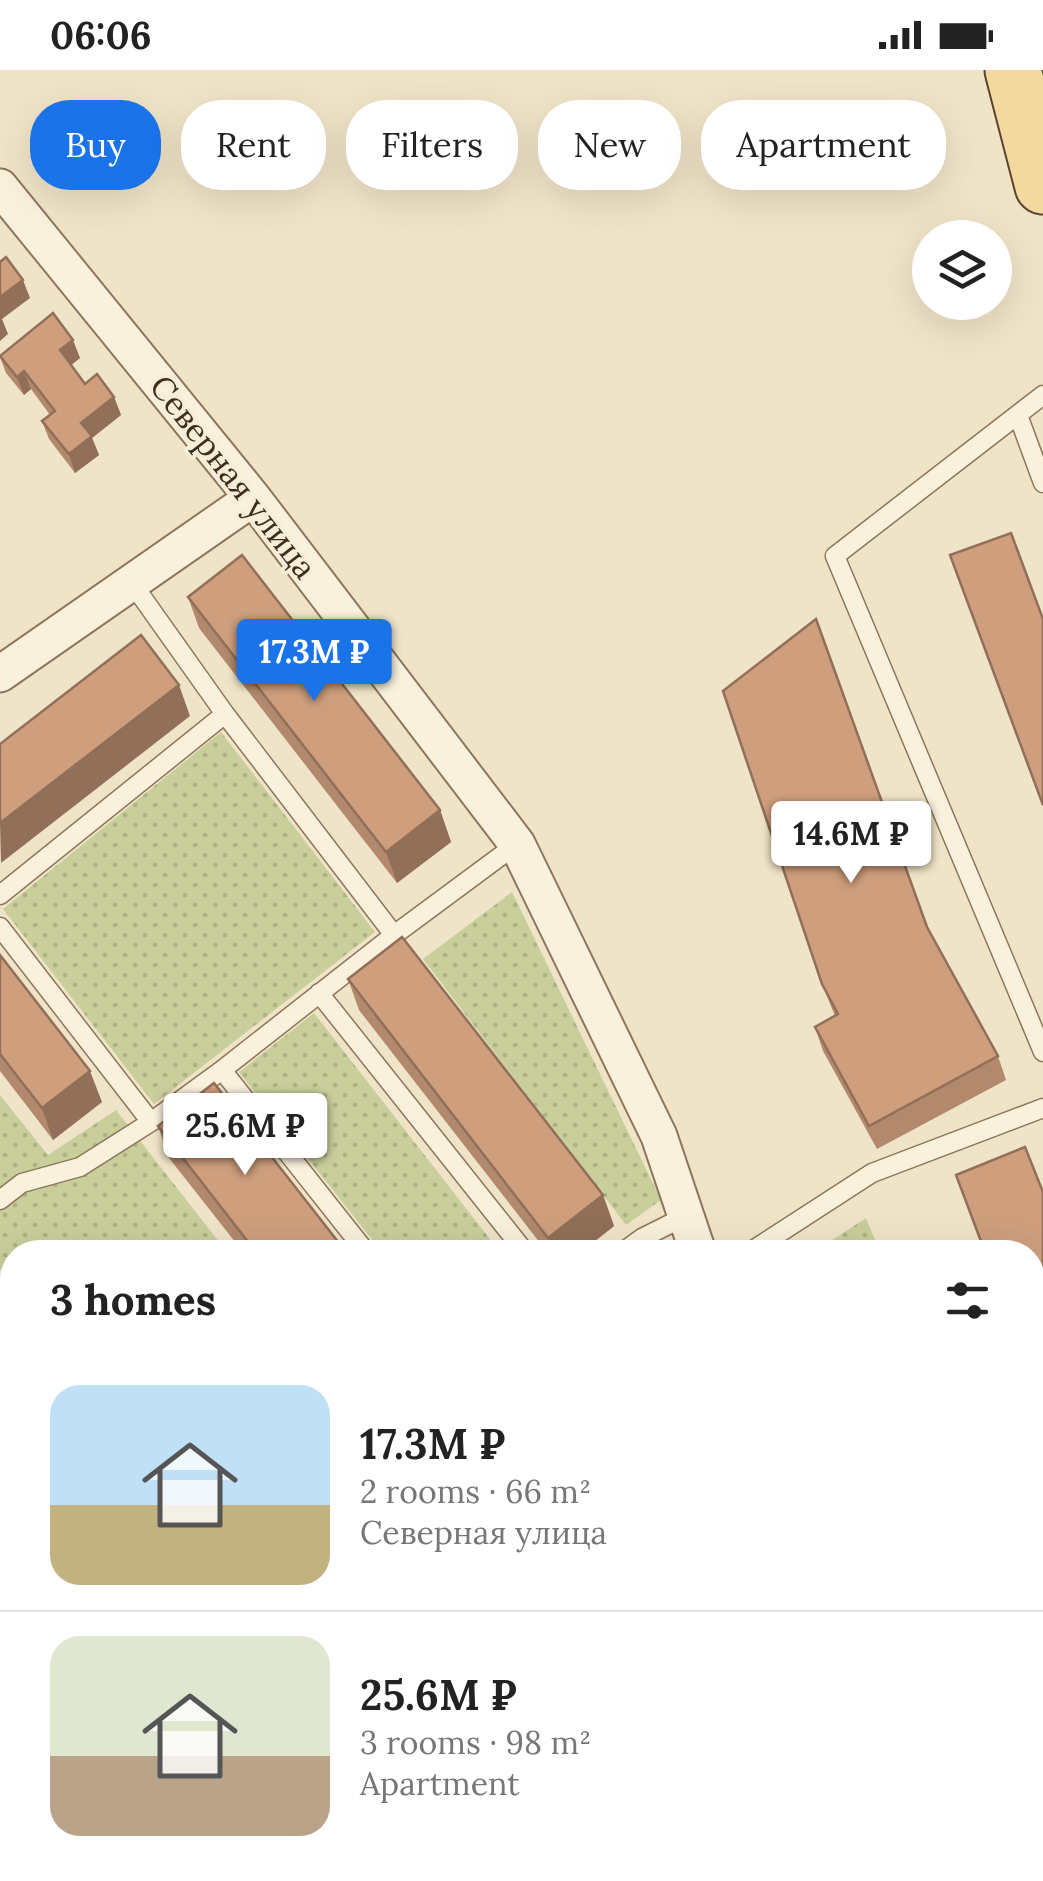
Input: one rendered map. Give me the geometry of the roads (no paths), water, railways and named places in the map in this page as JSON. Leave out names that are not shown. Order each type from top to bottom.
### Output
[{"type":"main road","points":[[1013,70],[1043,186]]},
{"type":"street","name":"Северная улица","points":[[0,187],[253,498],[517,844],[658,1136],[693,1240]]},
{"type":"street","points":[[0,674],[253,498]]},
{"type":"lane","points":[[1043,395],[835,556],[1043,1052]]},
{"type":"lane","points":[[1018,415],[1043,483]]},
{"type":"lane","points":[[132,583],[224,714],[394,935]]},
{"type":"lane","points":[[0,895],[224,714]]},
{"type":"lane","points":[[0,1200],[22,1183],[80,1167],[151,1122],[517,844]]},
{"type":"lane","points":[[0,927],[151,1122]]},
{"type":"lane","points":[[319,993],[515,1240]]},
{"type":"lane","points":[[222,1070],[357,1240]]},
{"type":"lane","points":[[769,1240],[872,1173],[1043,1108]]},
{"type":"lane","points":[[639,1240],[684,1216]]}]
